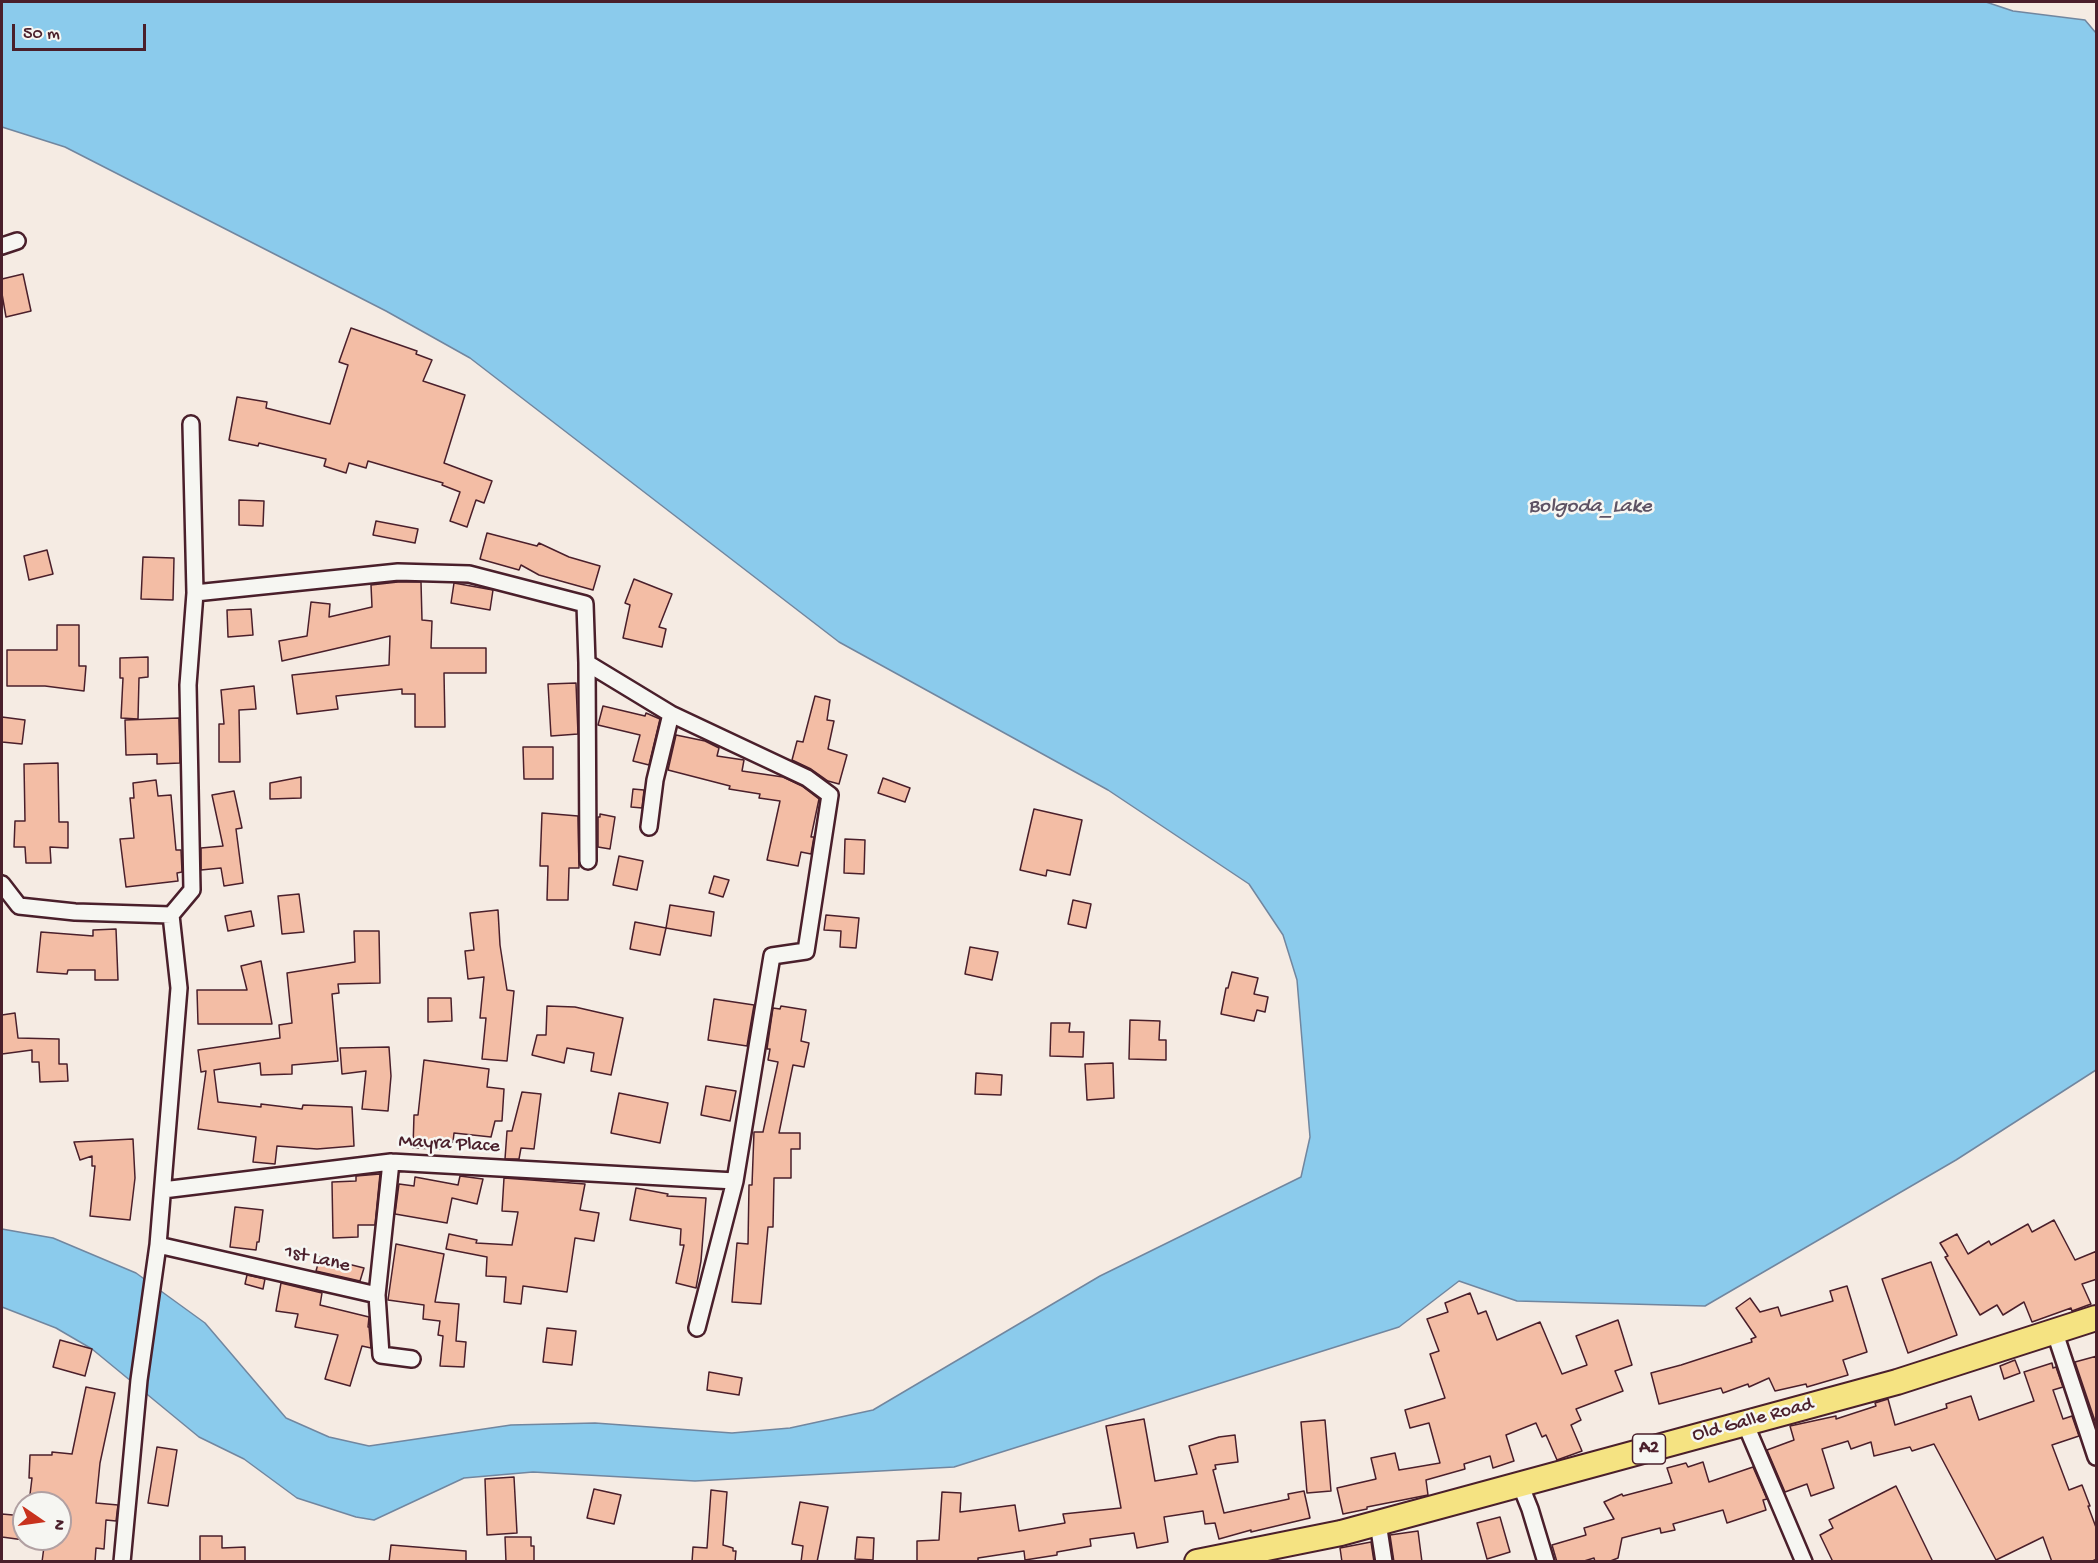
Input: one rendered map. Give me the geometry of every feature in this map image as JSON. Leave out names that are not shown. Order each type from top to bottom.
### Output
[{"type":"highway","name":"Old Galle Road","points":[[1197,1562],[1341,1533],[1378,1523],[1897,1382],[2097,1318]]},
{"type":"street","points":[[2,246],[17,241]]},
{"type":"street","points":[[122,1562],[139,1380],[157,1249],[179,988],[171,915],[192,890],[188,685],[195,593],[192,424]]},
{"type":"street","points":[[195,593],[398,572],[469,574],[585,604],[588,861]]},
{"type":"street","points":[[587,663],[671,714],[807,778],[830,795],[806,951],[772,956],[735,1181],[697,1328]]},
{"type":"street","points":[[649,828],[655,780],[671,714]]},
{"type":"street","points":[[2,884],[19,906],[75,912],[171,915]]},
{"type":"street","points":[[391,1162],[377,1295],[381,1354],[412,1359]]},
{"type":"street","name":"Mayra Place","points":[[162,1190],[391,1162],[735,1181]]},
{"type":"street","name":"1st Lane","points":[[157,1249],[377,1295]]},
{"type":"street","points":[[2054,1330],[2097,1457]]},
{"type":"street","points":[[1745,1423],[1803,1562]]},
{"type":"street","points":[[1520,1484],[1546,1562]]},
{"type":"street","points":[[1378,1523],[1384,1562]]},
{"type":"water","name":"Bolgoda_Lake","points":[[2,2],[1986,2],[2013,11],[2085,20],[2096,33],[2096,1070],[1956,1160],[1705,1306],[1517,1301],[1459,1281],[1399,1327],[954,1467],[695,1481],[533,1472],[464,1478],[374,1520],[356,1517],[297,1498],[244,1459],[199,1437],[92,1349],[56,1328],[2,1307],[2,1229],[53,1238],[136,1273],[205,1323],[286,1418],[329,1437],[369,1446],[511,1425],[595,1423],[732,1433],[790,1428],[873,1410],[1100,1276],[1301,1177],[1310,1137],[1297,980],[1283,935],[1249,884],[1108,790],[839,642],[470,358],[386,311],[65,147],[2,127]]},
{"type":"building","points":[[23,274],[31,311],[6,317],[2,279]]},
{"type":"building","points":[[351,328],[417,351],[416,354],[432,360],[423,381],[465,395],[444,463],[492,481],[484,503],[476,500],[467,527],[450,521],[460,492],[442,485],[443,483],[368,461],[366,468],[349,463],[346,473],[324,466],[326,459],[259,443],[258,446],[229,440],[237,397],[267,402],[266,408],[330,424],[348,365],[339,362]]},
{"type":"building","points":[[239,500],[264,501],[263,526],[239,525]]},
{"type":"building","points":[[376,521],[418,529],[415,543],[373,535]]},
{"type":"building","points":[[487,533],[537,546],[539,543],[569,557],[600,566],[593,590],[539,575],[521,565],[519,570],[480,559]]},
{"type":"building","points":[[47,550],[53,574],[29,580],[24,556]]},
{"type":"building","points":[[143,557],[174,558],[173,600],[141,599]]},
{"type":"building","points":[[634,579],[672,594],[659,627],[666,629],[662,647],[623,638],[630,605],[625,603]]},
{"type":"building","points":[[421,582],[422,620],[432,621],[431,648],[486,648],[486,673],[444,673],[445,727],[415,727],[415,694],[402,694],[402,689],[336,696],[338,709],[297,714],[292,675],[389,665],[390,636],[282,661],[279,641],[307,636],[311,602],[330,604],[329,617],[372,607],[371,585]]},
{"type":"building","points":[[454,583],[493,590],[490,610],[451,603]]},
{"type":"building","points":[[251,609],[253,635],[228,637],[227,610]]},
{"type":"building","points":[[57,625],[79,625],[79,666],[86,666],[84,691],[45,686],[7,686],[7,650],[57,650]]},
{"type":"building","points":[[148,657],[148,677],[139,678],[138,719],[121,718],[123,678],[120,678],[120,658]]},
{"type":"building","points":[[576,683],[578,734],[551,736],[548,684]]},
{"type":"building","points":[[254,686],[256,709],[239,710],[240,762],[219,762],[219,724],[224,724],[221,690]]},
{"type":"building","points":[[815,696],[830,700],[827,720],[834,721],[828,749],[847,755],[839,784],[828,781],[792,760],[797,741],[803,742]]},
{"type":"building","points":[[603,706],[645,716],[646,713],[660,719],[649,765],[633,761],[640,735],[598,725]]},
{"type":"building","points":[[2,717],[25,720],[22,744],[2,742]]},
{"type":"building","points":[[179,718],[180,763],[157,764],[157,754],[126,755],[125,720]]},
{"type":"building","points":[[676,735],[705,741],[719,748],[717,756],[744,760],[742,771],[783,777],[802,786],[819,799],[811,837],[814,837],[811,854],[801,852],[798,866],[767,860],[780,801],[759,798],[760,794],[729,789],[730,786],[668,770]]},
{"type":"building","points":[[523,747],[553,747],[553,779],[524,779]]},
{"type":"building","points":[[58,763],[59,822],[68,822],[68,848],[50,847],[51,863],[26,863],[25,847],[14,847],[15,821],[25,821],[24,764]]},
{"type":"building","points":[[301,777],[301,798],[270,799],[270,783]]},
{"type":"building","points":[[883,778],[910,788],[905,802],[878,793]]},
{"type":"building","points":[[156,780],[158,796],[171,795],[176,850],[181,850],[182,872],[177,873],[178,881],[126,887],[120,839],[134,838],[130,798],[134,798],[133,783]]},
{"type":"building","points":[[633,789],[644,790],[642,808],[631,807]]},
{"type":"building","points":[[234,791],[242,828],[236,829],[243,883],[224,886],[221,868],[201,870],[201,848],[223,846],[212,795]]},
{"type":"building","points":[[1034,809],[1082,820],[1070,875],[1047,870],[1046,876],[1020,870]]},
{"type":"building","points":[[542,813],[578,816],[579,868],[569,868],[568,900],[547,900],[548,866],[540,866]]},
{"type":"building","points":[[600,814],[615,817],[610,849],[598,847],[598,817]]},
{"type":"building","points":[[845,839],[865,840],[864,874],[844,873]]},
{"type":"building","points":[[619,856],[643,861],[637,890],[613,885]]},
{"type":"building","points":[[714,876],[729,880],[723,897],[709,893]]},
{"type":"building","points":[[299,894],[304,932],[282,934],[278,896]]},
{"type":"building","points":[[1073,900],[1091,904],[1086,928],[1068,924]]},
{"type":"building","points":[[670,905],[714,912],[711,936],[666,928]]},
{"type":"building","points":[[498,910],[500,945],[507,990],[514,991],[507,1061],[482,1059],[486,1018],[480,1018],[484,977],[468,979],[465,951],[474,950],[470,913]]},
{"type":"building","points":[[251,911],[254,926],[228,931],[225,916]]},
{"type":"building","points":[[826,915],[859,918],[856,948],[840,947],[841,931],[824,930]]},
{"type":"building","points":[[635,922],[666,928],[660,955],[630,949]]},
{"type":"building","points":[[116,929],[118,980],[95,980],[95,970],[68,970],[67,974],[37,972],[41,932],[93,936],[93,930]]},
{"type":"building","points":[[354,931],[379,931],[380,983],[338,984],[339,993],[332,994],[338,1061],[292,1065],[292,1074],[261,1075],[260,1063],[214,1070],[218,1102],[302,1109],[303,1105],[352,1107],[354,1146],[317,1149],[277,1146],[275,1164],[253,1162],[256,1137],[198,1129],[206,1071],[201,1072],[198,1050],[280,1038],[279,1025],[292,1023],[287,973],[355,962]]},
{"type":"building","points":[[970,947],[998,952],[992,980],[965,974]]},
{"type":"building","points":[[261,961],[272,1024],[198,1024],[197,990],[247,990],[241,966]]},
{"type":"building","points":[[1232,972],[1258,978],[1254,994],[1268,997],[1265,1012],[1257,1010],[1254,1021],[1221,1014]]},
{"type":"building","points":[[428,998],[451,998],[452,1021],[428,1022]]},
{"type":"building","points":[[714,999],[754,1005],[747,1046],[708,1040]]},
{"type":"building","points":[[547,1006],[575,1007],[623,1018],[611,1075],[591,1071],[594,1053],[567,1048],[564,1063],[532,1055],[537,1035],[546,1035]]},
{"type":"building","points":[[781,1006],[806,1010],[801,1041],[809,1043],[804,1067],[793,1065],[779,1133],[800,1133],[800,1149],[791,1149],[791,1178],[774,1178],[773,1227],[768,1227],[761,1304],[732,1302],[737,1243],[748,1244],[749,1185],[752,1185],[754,1132],[763,1132],[778,1062],[768,1060],[770,1049],[767,1049],[773,1008],[780,1009]]},
{"type":"building","points":[[15,1013],[18,1038],[59,1039],[59,1064],[67,1064],[68,1081],[40,1082],[39,1062],[32,1062],[32,1050],[2,1054],[2,1015]]},
{"type":"building","points":[[1130,1020],[1160,1021],[1159,1040],[1166,1040],[1166,1060],[1129,1059]]},
{"type":"building","points":[[1051,1023],[1070,1023],[1069,1032],[1084,1032],[1083,1057],[1050,1056]]},
{"type":"building","points":[[389,1047],[391,1076],[388,1111],[362,1109],[366,1071],[342,1074],[340,1048]]},
{"type":"building","points":[[424,1060],[489,1069],[487,1087],[504,1089],[502,1121],[495,1121],[491,1137],[454,1133],[453,1142],[441,1142],[441,1149],[413,1148],[414,1115],[418,1115]]},
{"type":"building","points":[[1113,1063],[1114,1098],[1087,1100],[1085,1064]]},
{"type":"building","points":[[976,1073],[1002,1075],[1001,1095],[975,1094]]},
{"type":"building","points":[[706,1086],[736,1091],[730,1121],[701,1115]]},
{"type":"building","points":[[522,1092],[541,1094],[534,1149],[521,1148],[519,1159],[505,1159],[507,1131],[512,1131]]},
{"type":"building","points":[[619,1093],[668,1103],[660,1143],[611,1133]]},
{"type":"building","points":[[133,1139],[135,1178],[130,1220],[90,1216],[95,1166],[92,1166],[92,1156],[80,1160],[74,1142]]},
{"type":"building","points":[[380,1174],[375,1225],[358,1225],[358,1237],[333,1238],[332,1182],[356,1181],[356,1176]]},
{"type":"building","points":[[460,1176],[483,1179],[477,1204],[452,1198],[447,1223],[395,1214],[399,1184],[414,1186],[415,1177],[458,1185]]},
{"type":"building","points":[[504,1178],[585,1184],[580,1210],[599,1213],[594,1241],[575,1238],[567,1292],[523,1286],[521,1304],[504,1302],[506,1277],[486,1276],[487,1257],[446,1249],[449,1234],[477,1240],[476,1243],[512,1245],[518,1212],[502,1211]]},
{"type":"building","points":[[636,1188],[668,1194],[667,1196],[706,1198],[701,1261],[696,1288],[676,1283],[684,1245],[680,1245],[681,1229],[630,1220]]},
{"type":"building","points":[[235,1207],[263,1210],[256,1250],[230,1247]]},
{"type":"building","points":[[2054,1220],[2075,1260],[2097,1251],[2097,1279],[2082,1284],[2091,1304],[2072,1311],[2071,1308],[2032,1322],[2024,1302],[2003,1315],[1997,1305],[1980,1315],[1945,1257],[1948,1256],[1940,1243],[1957,1234],[1968,1254],[1989,1241],[1991,1245],[2028,1224],[2032,1232]]},
{"type":"building","points":[[396,1244],[444,1254],[435,1302],[459,1304],[456,1341],[466,1342],[464,1367],[440,1366],[443,1336],[438,1335],[440,1321],[423,1319],[424,1305],[388,1300]]},
{"type":"building","points":[[320,1257],[364,1268],[360,1281],[316,1271]]},
{"type":"building","points":[[1931,1262],[1957,1335],[1908,1353],[1882,1279]]},
{"type":"building","points":[[247,1275],[265,1279],[263,1289],[245,1284]]},
{"type":"building","points":[[281,1283],[322,1293],[320,1305],[369,1317],[371,1348],[362,1346],[350,1386],[325,1379],[338,1335],[295,1327],[298,1314],[276,1311]]},
{"type":"building","points":[[1847,1286],[1867,1352],[1843,1360],[1848,1375],[1807,1387],[1806,1384],[1775,1391],[1769,1378],[1749,1387],[1748,1384],[1723,1393],[1721,1388],[1659,1404],[1651,1373],[1752,1342],[1751,1339],[1756,1337],[1736,1308],[1750,1298],[1760,1312],[1778,1307],[1781,1316],[1833,1301],[1830,1291]]},
{"type":"building","points":[[1470,1293],[1478,1314],[1486,1311],[1497,1340],[1540,1322],[1562,1374],[1587,1365],[1576,1336],[1618,1320],[1632,1365],[1615,1371],[1623,1391],[1576,1409],[1581,1420],[1571,1425],[1582,1451],[1557,1460],[1546,1435],[1542,1437],[1536,1423],[1506,1435],[1514,1461],[1493,1468],[1490,1456],[1464,1464],[1465,1469],[1426,1480],[1428,1495],[1343,1514],[1337,1488],[1376,1479],[1371,1458],[1395,1453],[1399,1470],[1440,1463],[1429,1423],[1410,1428],[1405,1410],[1445,1398],[1430,1354],[1439,1351],[1427,1319],[1448,1312],[1445,1303]]},
{"type":"building","points":[[547,1328],[576,1331],[572,1365],[543,1362]]},
{"type":"building","points":[[60,1340],[92,1349],[85,1376],[53,1367]]},
{"type":"building","points":[[2097,1356],[2097,1427],[2075,1362]]},
{"type":"building","points":[[2015,1360],[2020,1373],[2004,1379],[2000,1366]]},
{"type":"building","points":[[2052,1363],[2053,1368],[2056,1367],[2063,1387],[2053,1390],[2063,1419],[2072,1416],[2079,1436],[2052,1445],[2069,1490],[2082,1485],[2090,1506],[2088,1506],[2097,1530],[2097,1559],[2090,1562],[2052,1562],[2043,1537],[1996,1560],[1934,1444],[1912,1451],[1910,1447],[1874,1456],[1871,1442],[1851,1449],[1848,1441],[1822,1449],[1834,1488],[1811,1496],[1807,1484],[1785,1492],[1767,1450],[1794,1440],[1790,1426],[1836,1416],[1836,1419],[1876,1406],[1875,1403],[1888,1399],[1895,1425],[1947,1408],[1946,1404],[1971,1396],[1979,1420],[2034,1401],[2024,1372]]},
{"type":"building","points":[[709,1372],[742,1378],[739,1395],[707,1390]]},
{"type":"building","points":[[86,1387],[115,1393],[100,1463],[96,1503],[118,1505],[116,1521],[106,1520],[104,1549],[96,1548],[95,1562],[42,1562],[43,1551],[72,1551],[72,1491],[30,1491],[30,1455],[52,1455],[52,1452],[72,1454]]},
{"type":"building","points":[[1144,1419],[1155,1481],[1197,1474],[1189,1446],[1235,1435],[1238,1462],[1215,1465],[1216,1469],[1213,1470],[1224,1513],[1289,1499],[1288,1494],[1304,1491],[1310,1518],[1219,1539],[1215,1523],[1205,1524],[1203,1511],[1164,1517],[1168,1542],[1137,1548],[1134,1533],[1090,1539],[1091,1546],[1025,1560],[1024,1551],[978,1558],[978,1562],[917,1562],[917,1541],[939,1540],[942,1492],[961,1493],[960,1512],[1015,1505],[1019,1531],[1065,1523],[1063,1514],[1121,1508],[1106,1426]]},
{"type":"building","points":[[1325,1420],[1331,1491],[1307,1493],[1301,1422]]},
{"type":"building","points":[[157,1447],[177,1450],[168,1506],[148,1503]]},
{"type":"building","points":[[1703,1462],[1709,1482],[1753,1467],[1767,1499],[1763,1500],[1766,1510],[1727,1523],[1723,1510],[1673,1524],[1675,1530],[1661,1533],[1660,1528],[1622,1538],[1618,1558],[1608,1562],[1595,1562],[1594,1558],[1581,1562],[1557,1562],[1552,1545],[1586,1535],[1584,1528],[1614,1519],[1604,1502],[1622,1494],[1623,1496],[1672,1483],[1667,1468],[1686,1463],[1688,1467]]},
{"type":"building","points":[[514,1477],[517,1533],[487,1535],[485,1479]]},
{"type":"building","points":[[1896,1486],[1933,1562],[1833,1562],[1820,1535],[1833,1528],[1829,1520]]},
{"type":"building","points":[[594,1489],[621,1495],[614,1524],[587,1518]]},
{"type":"building","points":[[711,1490],[727,1492],[723,1545],[736,1551],[735,1562],[692,1562],[693,1547],[707,1548]]},
{"type":"building","points":[[800,1502],[828,1507],[817,1562],[801,1562],[803,1546],[792,1544]]},
{"type":"building","points":[[2,1514],[12,1515],[12,1538],[2,1537]]},
{"type":"building","points":[[1500,1517],[1510,1552],[1487,1559],[1477,1523]]},
{"type":"building","points":[[1418,1531],[1422,1562],[1394,1562],[1390,1535]]},
{"type":"building","points":[[200,1536],[222,1536],[222,1548],[245,1547],[245,1562],[200,1562]]},
{"type":"building","points":[[505,1537],[531,1537],[531,1546],[534,1546],[534,1562],[506,1562]]},
{"type":"building","points":[[857,1537],[874,1538],[873,1560],[855,1559]]},
{"type":"building","points":[[1371,1542],[1374,1562],[1342,1562],[1340,1548]]},
{"type":"building","points":[[391,1545],[466,1551],[466,1562],[389,1562]]}]
